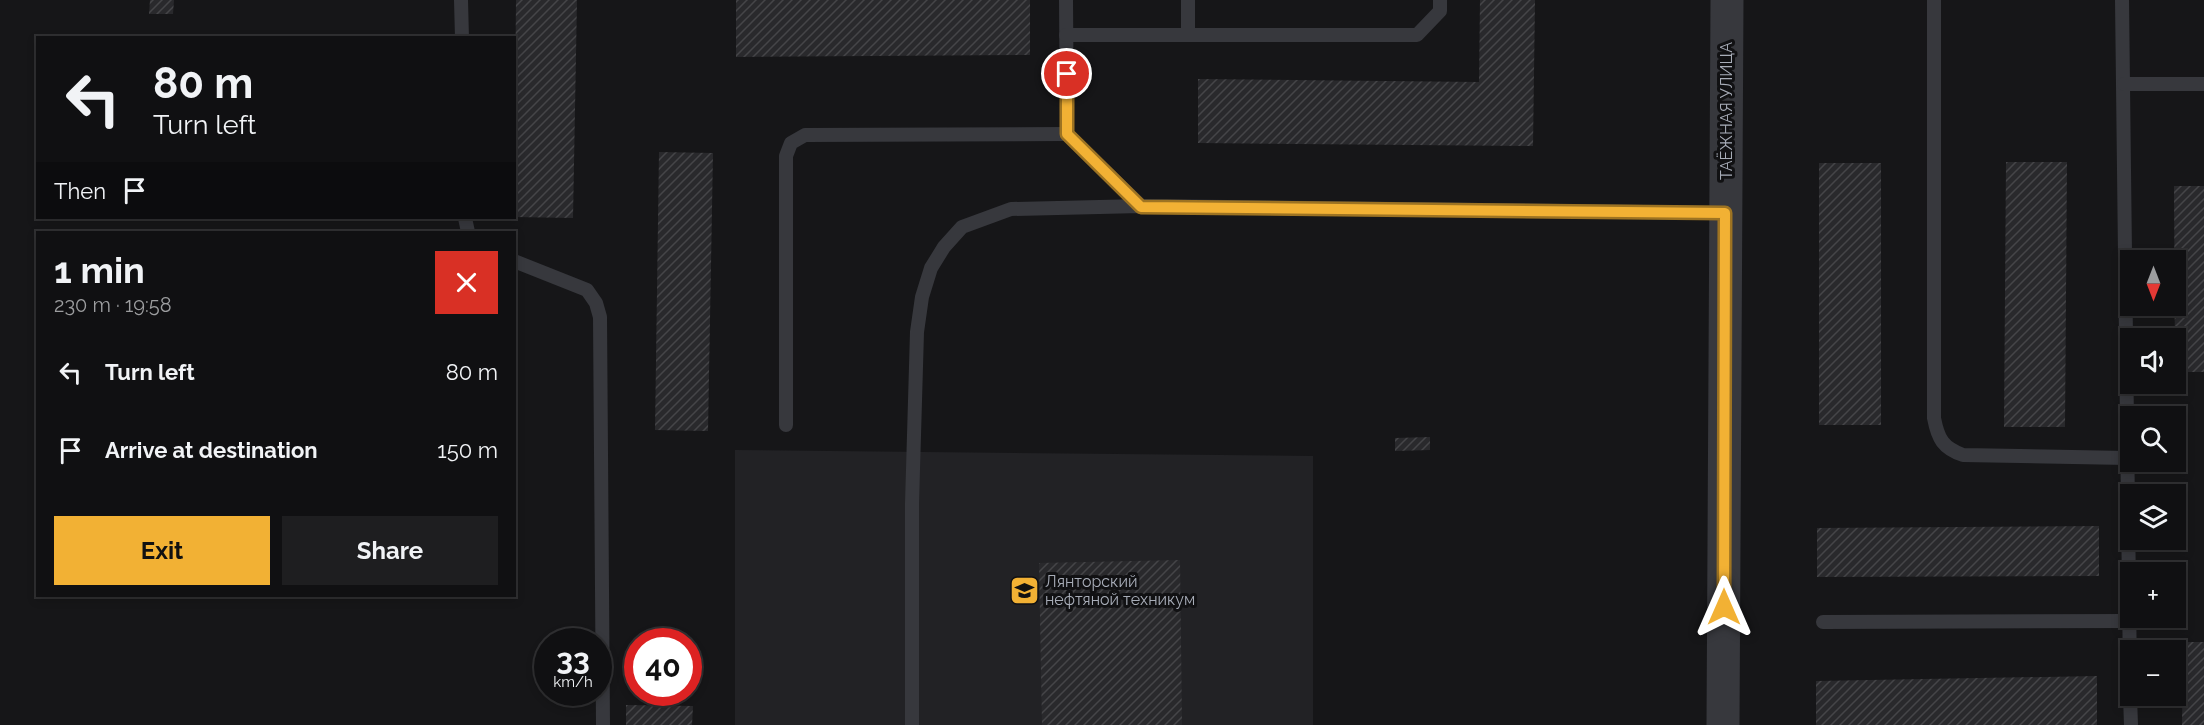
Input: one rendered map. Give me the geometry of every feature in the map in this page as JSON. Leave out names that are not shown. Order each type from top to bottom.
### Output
[{"type":"street","name":"ТАЁЖНАЯ УЛИЦА","points":[[1723,725],[1726,0]]},
{"type":"lane","points":[[461,0],[462,36]]},
{"type":"lane","points":[[1066,0],[1067,134],[1141,207]]},
{"type":"lane","points":[[1188,0],[1188,35]]},
{"type":"lane","points":[[1066,35],[1417,36],[1440,11],[1440,0]]},
{"type":"lane","points":[[1934,0],[1934,418],[1937,437],[1948,450],[1963,455],[2120,458]]},
{"type":"lane","points":[[2122,0],[2127,406]]},
{"type":"lane","points":[[2124,84],[2204,84]]},
{"type":"lane","points":[[786,425],[786,156],[791,143],[805,135],[1067,134]]},
{"type":"lane","points":[[912,725],[912,504],[918,332],[922,297],[931,268],[944,247],[962,227],[1011,209],[1141,207],[1725,213]]},
{"type":"lane","points":[[516,262],[587,290],[597,303],[600,317],[603,725]]},
{"type":"lane","points":[[2127,472],[2128,562]]},
{"type":"lane","points":[[1823,622],[2120,621]]},
{"type":"lane","points":[[2130,706],[2131,725]]},
{"type":"shaded area","name":"Лянторский нефтяной техникум","points":[[735,450],[1313,456],[1313,725],[735,725]]},
{"type":"building","points":[[150,0],[174,0],[173,14],[149,14]]},
{"type":"building","points":[[516,0],[577,0],[573,218],[516,217]]},
{"type":"building","points":[[736,0],[1030,0],[1030,55],[736,57]]},
{"type":"building","points":[[1480,0],[1535,0],[1533,146],[1198,143],[1198,79],[1479,82]]},
{"type":"building","points":[[659,152],[713,153],[708,431],[655,430]]},
{"type":"building","points":[[2006,162],[2067,162],[2065,427],[2004,427]]},
{"type":"building","points":[[1819,163],[1881,163],[1881,425],[1819,425]]},
{"type":"building","points":[[2174,186],[2204,186],[2204,372],[2186,372],[2186,328],[2175,328],[2175,316],[2186,316],[2186,250],[2174,250]]},
{"type":"building","points":[[1430,437],[1430,450],[1395,451],[1395,438]]},
{"type":"building","points":[[2099,526],[2099,576],[1817,577],[1817,528]]},
{"type":"building","points":[[1180,560],[1182,725],[1042,725],[1039,563]]},
{"type":"building","points":[[2186,642],[2204,642],[2204,725],[2182,725],[2182,706],[2186,706]]},
{"type":"building","points":[[2097,676],[2097,725],[1816,725],[1816,681]]},
{"type":"building","points":[[626,706],[693,706],[692,725],[626,725]]},
{"type":"place","name":"Лянторский нефтяной техникум","points":[[1024,590]]},
{"type":"route","points":[[1067,74],[1067,134],[1141,207],[1725,213],[1724,607]]}]
